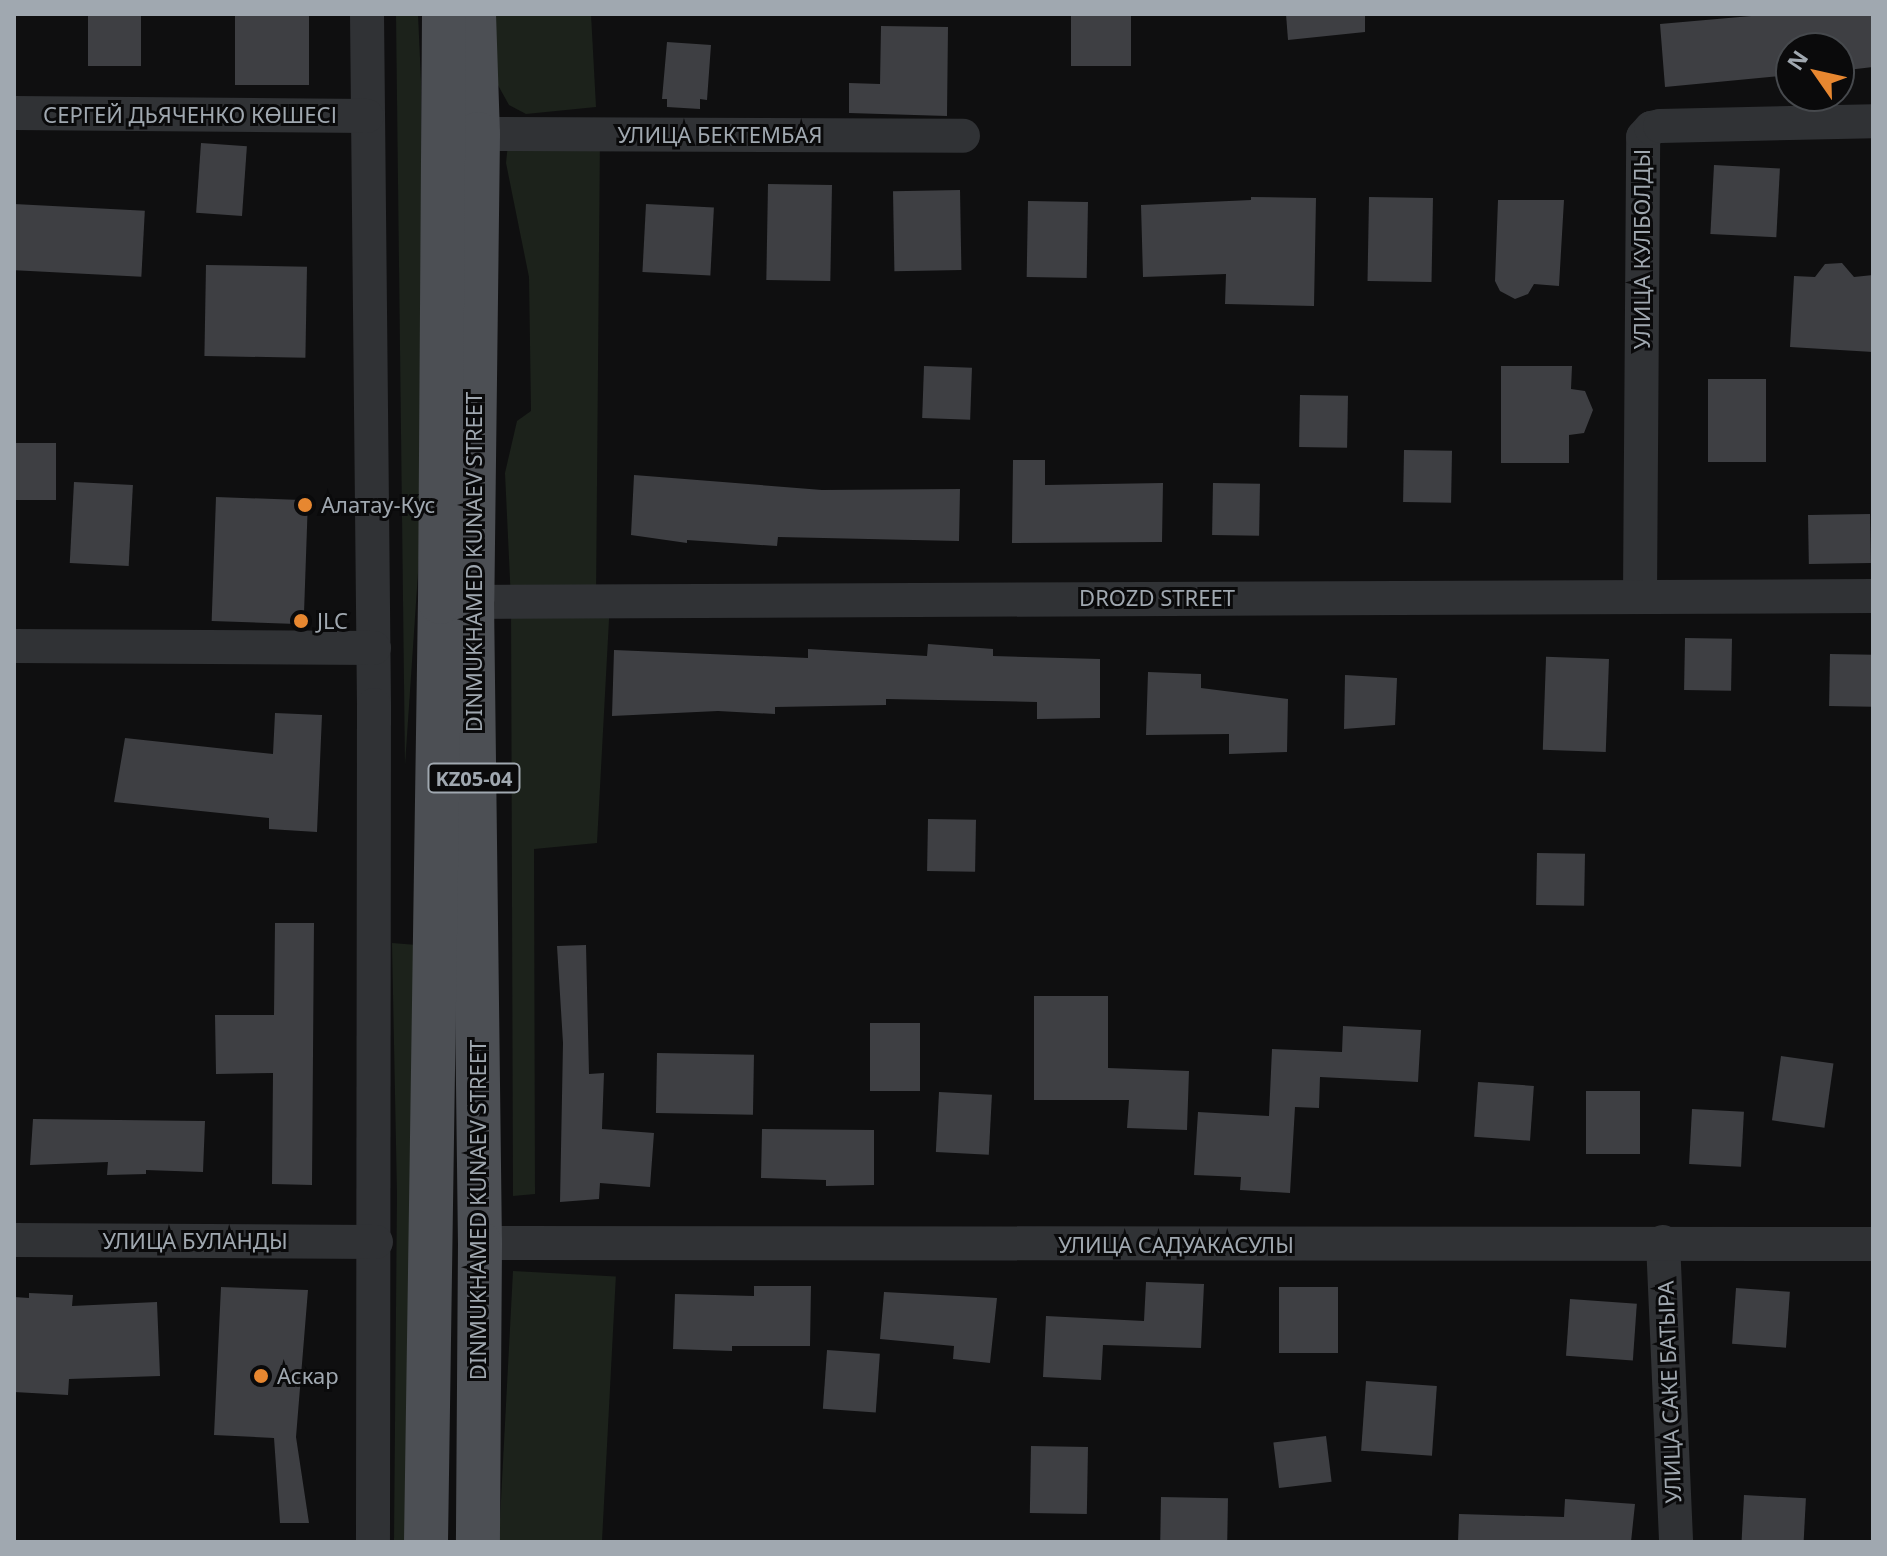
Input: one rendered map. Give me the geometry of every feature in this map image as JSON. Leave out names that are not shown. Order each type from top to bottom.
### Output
[{"type":"main road","name":"DINMUKHAMED KUNAEV STREET","points":[[444,14],[456,601],[480,1243],[478,1542]]},
{"type":"main road","name":"DINMUKHAMED KUNAEV STREET","points":[[426,1542],[456,601],[478,134],[474,14]]},
{"type":"street","points":[[367,14],[374,648],[376,1242],[373,1542]]},
{"type":"street","name":"СЕРГЕЙ ДЬЯЧЕНКО КӨШЕСІ","points":[[14,113],[367,116]]},
{"type":"street","name":"УЛИЦА КУЛБОЛДЫ","points":[[1640,595],[1643,137],[1651,128],[1660,126],[1873,121]]},
{"type":"street","name":"УЛИЦА БЕКТЕМБАЯ","points":[[478,134],[963,136]]},
{"type":"street","name":"DROZD STREET","points":[[456,601],[1873,596]]},
{"type":"street","points":[[14,646],[374,648]]},
{"type":"street","name":"УЛИЦА БУЛАНДЫ","points":[[14,1240],[376,1242]]},
{"type":"street","name":"УЛИЦА САДУАКАСУЛЫ","points":[[480,1243],[1139,1246],[1663,1242],[1873,1244]]},
{"type":"street","name":"УЛИЦА САКЕ БАТЫРА","points":[[1663,1242],[1676,1542]]},
{"type":"shaded area","points":[[396,14],[418,14],[421,81],[422,514],[405,765]]},
{"type":"shaded area","points":[[493,14],[591,14],[596,107],[526,114],[509,105],[494,78]]},
{"type":"shaded area","points":[[509,134],[600,134],[596,600],[610,601],[597,843],[534,849],[535,1194],[513,1196],[511,601],[505,473],[517,421],[531,411],[529,277],[506,163]]},
{"type":"shaded area","points":[[392,943],[417,945],[412,1542],[394,1542],[397,1194]]},
{"type":"shaded area","points":[[513,1271],[616,1276],[602,1542],[499,1542]]},
{"type":"building","points":[[88,14],[141,14],[141,66],[88,66]]},
{"type":"building","points":[[235,14],[309,14],[309,85],[235,85]]},
{"type":"building","points":[[1071,14],[1131,14],[1131,66],[1071,66]]},
{"type":"building","points":[[1286,14],[1365,14],[1365,32],[1288,40]]},
{"type":"building","points":[[1774,14],[1873,14],[1873,67],[1855,69],[1855,32],[1775,32],[1775,77],[1665,87],[1660,24]]},
{"type":"building","points":[[881,26],[948,27],[947,116],[849,113],[849,83],[880,84]]},
{"type":"building","points":[[667,42],[711,45],[707,100],[700,99],[700,109],[667,107],[667,99],[662,99]]},
{"type":"building","points":[[201,143],[247,146],[242,216],[196,213]]},
{"type":"building","points":[[1714,165],[1780,168],[1776,237],[1710,234]]},
{"type":"building","points":[[768,184],[832,185],[830,281],[766,280]]},
{"type":"building","points":[[960,190],[961,270],[894,271],[893,191]]},
{"type":"building","points":[[1251,197],[1316,198],[1314,306],[1225,304],[1226,274],[1143,277],[1141,205],[1251,200]]},
{"type":"building","points":[[1369,197],[1433,198],[1432,282],[1368,281]]},
{"type":"building","points":[[1498,200],[1564,200],[1559,286],[1534,284],[1528,294],[1515,299],[1500,291],[1495,281]]},
{"type":"building","points":[[1028,201],[1088,202],[1087,278],[1027,277]]},
{"type":"building","points":[[14,204],[145,211],[141,277],[14,270]]},
{"type":"building","points":[[646,204],[714,208],[710,275],[642,272]]},
{"type":"building","points":[[1842,263],[1854,277],[1873,275],[1873,352],[1790,347],[1794,276],[1815,277],[1825,264]]},
{"type":"building","points":[[206,265],[307,267],[305,358],[204,356]]},
{"type":"building","points":[[924,366],[972,368],[970,420],[922,418]]},
{"type":"building","points":[[1501,366],[1572,366],[1571,389],[1585,391],[1593,410],[1584,433],[1569,435],[1569,463],[1501,463]]},
{"type":"building","points":[[1708,379],[1766,379],[1766,462],[1708,462]]},
{"type":"building","points":[[1300,395],[1348,396],[1347,448],[1299,447]]},
{"type":"building","points":[[14,443],[56,443],[56,500],[14,500]]},
{"type":"building","points":[[1404,450],[1452,451],[1451,503],[1403,502]]},
{"type":"building","points":[[1013,460],[1045,460],[1045,485],[1163,483],[1162,542],[1012,543]]},
{"type":"building","points":[[634,475],[822,490],[960,489],[959,541],[778,537],[777,546],[687,540],[687,543],[631,535]]},
{"type":"building","points":[[74,482],[133,485],[129,566],[70,563]]},
{"type":"building","points":[[1213,483],[1260,484],[1259,536],[1212,535]]},
{"type":"building","points":[[216,497],[308,500],[304,624],[212,621]]},
{"type":"building","points":[[1870,514],[1871,563],[1809,564],[1808,515]]},
{"type":"building","points":[[1685,638],[1732,639],[1731,691],[1684,690]]},
{"type":"building","points":[[928,644],[993,649],[993,656],[1100,659],[1100,718],[1037,719],[1037,702],[886,699],[886,705],[775,707],[775,714],[718,711],[612,716],[614,650],[808,658],[808,649],[927,656]]},
{"type":"building","points":[[1830,654],[1873,655],[1872,707],[1829,706]]},
{"type":"building","points":[[1546,657],[1609,659],[1606,752],[1543,750]]},
{"type":"building","points":[[1148,672],[1201,674],[1201,688],[1288,699],[1287,752],[1229,754],[1229,734],[1146,735]]},
{"type":"building","points":[[1345,675],[1397,678],[1395,725],[1344,729]]},
{"type":"building","points":[[275,713],[322,715],[317,832],[269,829],[269,818],[114,802],[125,738],[273,754]]},
{"type":"building","points":[[928,819],[976,820],[975,872],[927,871]]},
{"type":"building","points":[[1537,853],[1585,854],[1584,906],[1536,905]]},
{"type":"building","points":[[275,923],[314,923],[312,1185],[272,1184],[273,1073],[216,1074],[215,1015],[274,1015]]},
{"type":"building","points":[[586,945],[589,1074],[604,1073],[602,1129],[654,1133],[650,1187],[600,1183],[599,1199],[560,1202],[563,1043],[557,946]]},
{"type":"building","points":[[1034,996],[1108,996],[1108,1068],[1189,1071],[1187,1130],[1127,1128],[1129,1100],[1034,1100]]},
{"type":"building","points":[[870,1023],[920,1023],[920,1091],[870,1091]]},
{"type":"building","points":[[1343,1026],[1421,1030],[1418,1082],[1320,1077],[1319,1108],[1295,1107],[1290,1193],[1240,1190],[1241,1177],[1194,1175],[1198,1112],[1269,1116],[1272,1049],[1342,1052]]},
{"type":"building","points":[[657,1053],[754,1055],[753,1115],[656,1113]]},
{"type":"building","points":[[1781,1056],[1833,1063],[1824,1128],[1772,1120]]},
{"type":"building","points":[[1478,1082],[1534,1086],[1530,1141],[1474,1137]]},
{"type":"building","points":[[1586,1091],[1640,1091],[1640,1154],[1586,1154]]},
{"type":"building","points":[[939,1092],[992,1095],[989,1155],[936,1152]]},
{"type":"building","points":[[1692,1109],[1744,1112],[1741,1167],[1689,1164]]},
{"type":"building","points":[[33,1119],[205,1121],[203,1172],[146,1170],[146,1174],[107,1175],[108,1162],[30,1165]]},
{"type":"building","points":[[762,1129],[874,1130],[874,1185],[826,1186],[826,1180],[761,1178]]},
{"type":"building","points":[[1146,1282],[1204,1284],[1201,1348],[1103,1345],[1101,1380],[1043,1377],[1046,1316],[1144,1321]]},
{"type":"building","points":[[754,1286],[811,1286],[810,1346],[732,1346],[732,1351],[673,1349],[675,1294],[754,1296]]},
{"type":"building","points":[[221,1287],[308,1290],[296,1437],[309,1523],[280,1523],[274,1438],[214,1435]]},
{"type":"building","points":[[1279,1287],[1338,1287],[1338,1353],[1279,1353]]},
{"type":"building","points":[[1736,1288],[1790,1292],[1786,1348],[1732,1344]]},
{"type":"building","points":[[884,1292],[997,1298],[990,1363],[953,1359],[954,1346],[880,1339]]},
{"type":"building","points":[[29,1293],[73,1295],[72,1306],[157,1302],[160,1376],[69,1379],[68,1395],[14,1392],[14,1297],[29,1298]]},
{"type":"building","points":[[1570,1299],[1637,1304],[1633,1361],[1566,1356]]},
{"type":"building","points":[[827,1350],[880,1354],[876,1413],[823,1409]]},
{"type":"building","points":[[1366,1381],[1437,1386],[1432,1456],[1361,1451]]},
{"type":"building","points":[[1326,1436],[1332,1482],[1279,1488],[1273,1442]]},
{"type":"building","points":[[1031,1446],[1088,1447],[1087,1514],[1030,1513]]},
{"type":"building","points":[[1744,1495],[1806,1498],[1804,1542],[1742,1542]]},
{"type":"building","points":[[1161,1497],[1228,1498],[1227,1542],[1160,1542]]},
{"type":"building","points":[[1565,1499],[1635,1504],[1631,1542],[1458,1542],[1459,1514],[1564,1517]]},
{"type":"place","name":"Алатау-Кус","points":[[305,505]]},
{"type":"place","name":"JLC","points":[[301,621]]},
{"type":"place","name":"Аскар","points":[[261,1376]]}]
